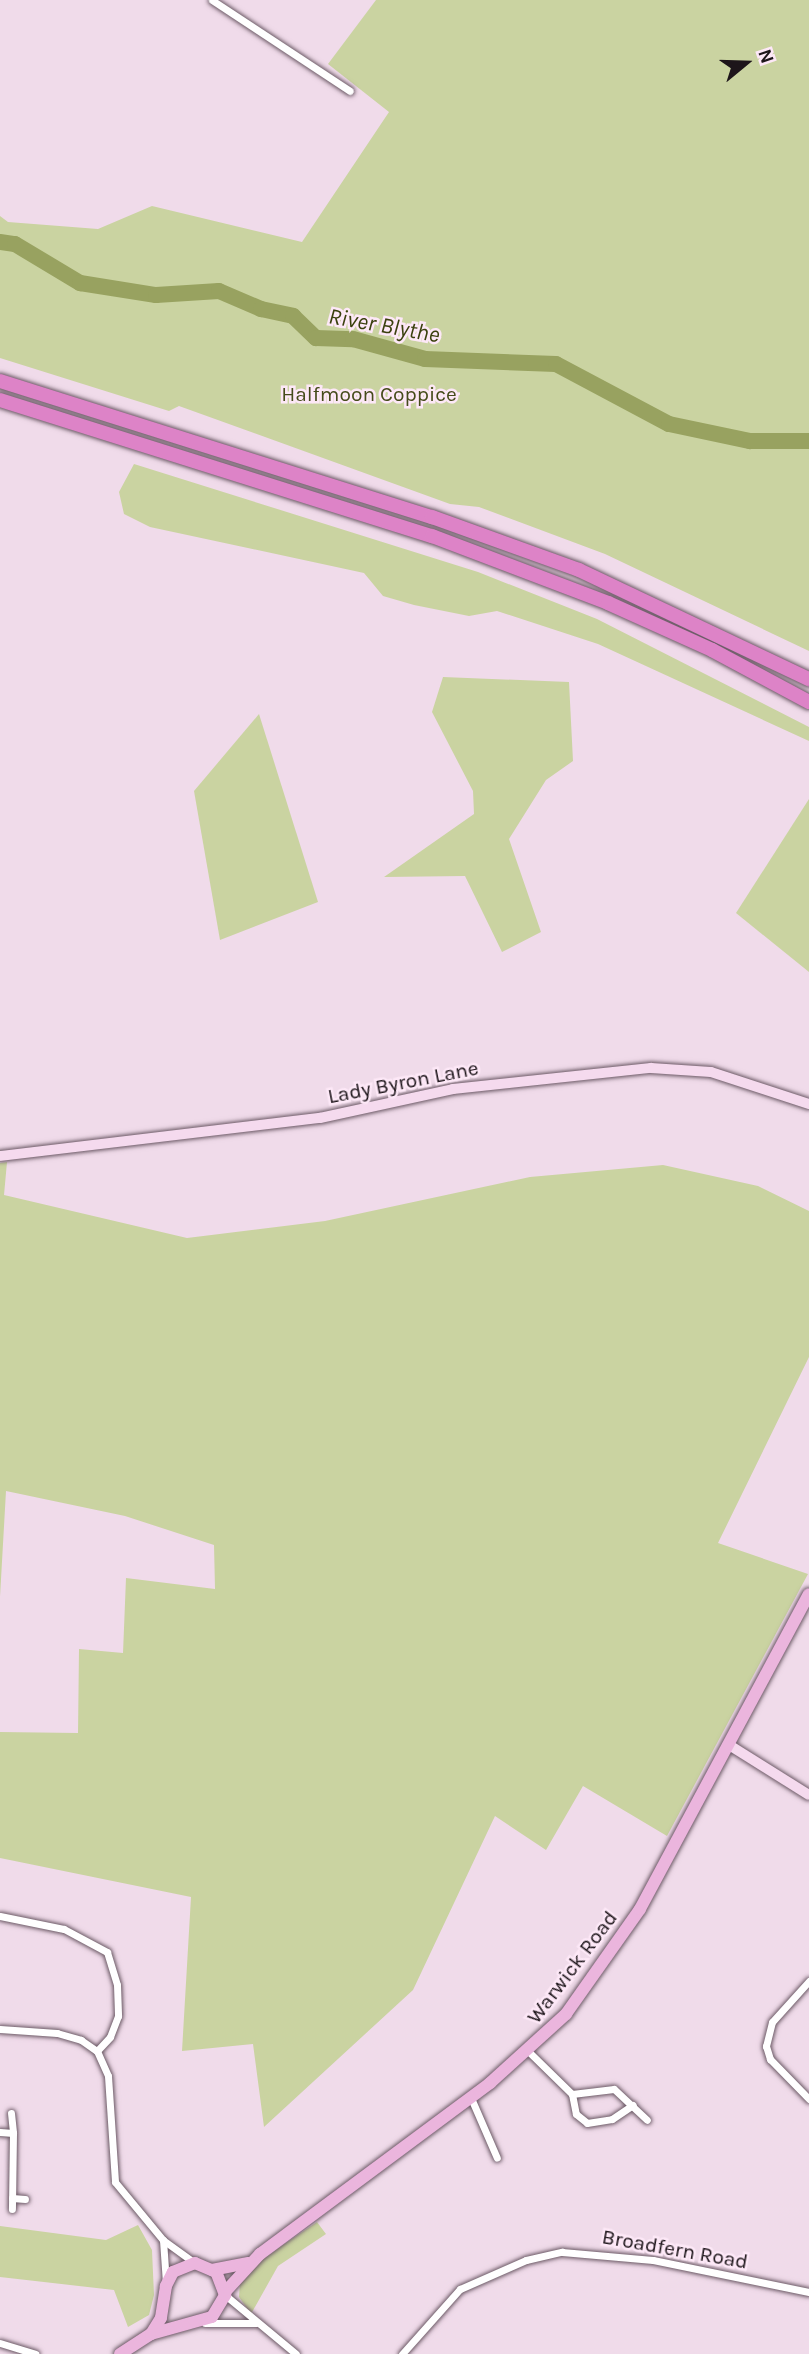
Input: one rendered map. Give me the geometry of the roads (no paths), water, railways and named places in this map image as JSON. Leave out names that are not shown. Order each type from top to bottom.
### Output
[{"type":"highway","points":[[0,381],[432,517],[579,569],[809,679]]},
{"type":"highway","points":[[0,401],[432,536],[608,603],[712,650],[809,702]]},
{"type":"main road","name":"Warwick Road","points":[[199,2323],[219,2310],[225,2294],[249,2263],[529,2052],[589,1984],[640,1909],[809,1594]]},
{"type":"main road","points":[[151,2334],[165,2299],[166,2283],[173,2272],[195,2263],[212,2270],[225,2294]]},
{"type":"main road","name":"Warwick Road","points":[[212,2270],[249,2263]]},
{"type":"main road","points":[[165,2299],[170,2311],[183,2323]]},
{"type":"main road","points":[[120,2354],[151,2334],[183,2323],[199,2323]]},
{"type":"street","points":[[212,0],[350,91]]},
{"type":"street","name":"Lady Byron Lane","points":[[0,1156],[320,1118],[453,1089],[650,1068],[711,1072],[809,1104]]},
{"type":"street","points":[[729,1745],[809,1795]]},
{"type":"street","points":[[0,1916],[64,1929],[96,1943],[110,1957],[118,2016],[110,2037],[97,2051]]},
{"type":"street","points":[[809,1981],[772,2022],[766,2046],[770,2059],[809,2099]]},
{"type":"street","points":[[0,2029],[64,2035],[97,2051],[108,2076],[116,2182],[163,2240],[195,2263]]},
{"type":"street","points":[[529,2052],[572,2094],[576,2114],[587,2123],[612,2119],[633,2105]]},
{"type":"street","points":[[572,2094],[614,2089],[647,2120]]},
{"type":"street","points":[[471,2098],[497,2158]]},
{"type":"street","points":[[10,2113],[13,2133],[12,2209]]},
{"type":"street","points":[[0,2132],[13,2133]]},
{"type":"street","points":[[12,2198],[25,2199]]},
{"type":"street","points":[[163,2240],[166,2283]]},
{"type":"street","name":"Broadfern Road","points":[[402,2354],[460,2289],[526,2260],[562,2252],[653,2260],[809,2292]]},
{"type":"street","points":[[225,2294],[296,2354]]},
{"type":"street","points":[[199,2323],[257,2323]]},
{"type":"street","points":[[0,2343],[35,2354]]},
{"type":"waterway","name":"River Blythe","points":[[0,242],[15,244],[80,283],[156,295],[219,291],[261,309],[293,316],[316,338],[353,339],[425,359],[556,364],[669,424],[750,441],[809,441]]},
{"type":"park label","name":"Halfmoon Coppice","points":[[369,394]]}]
